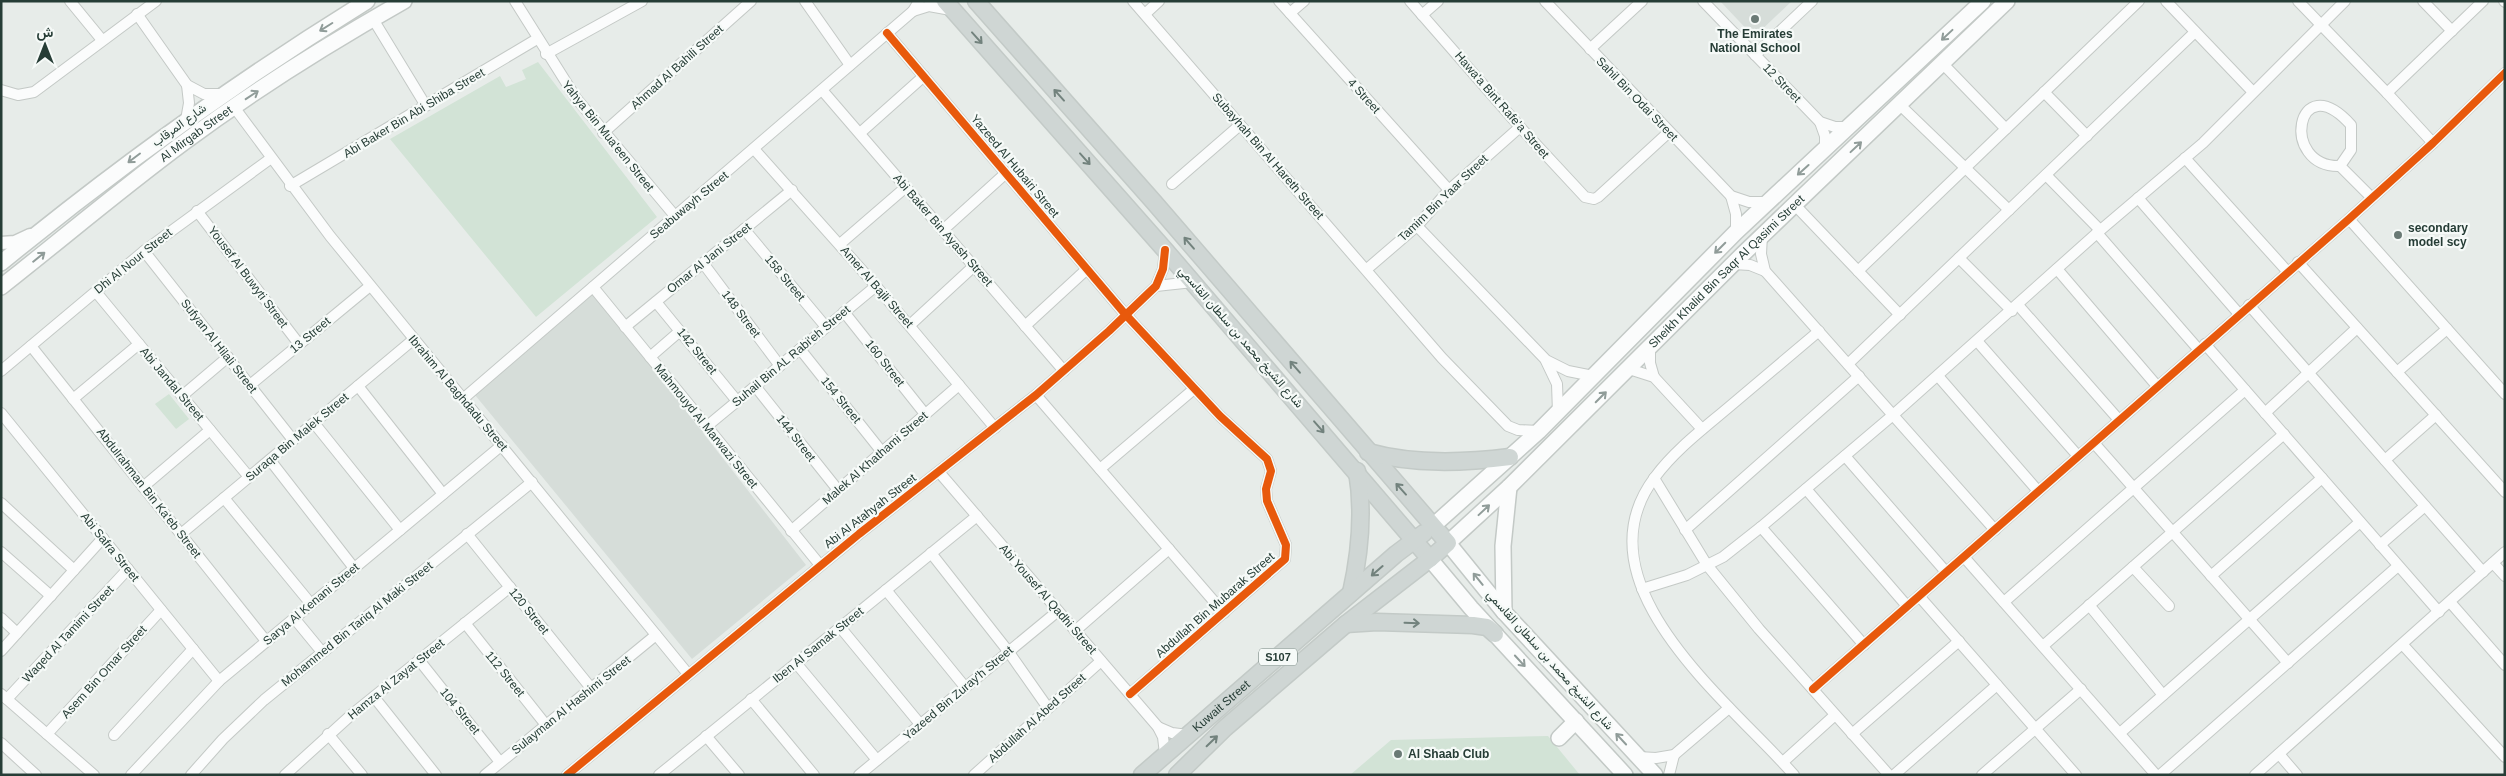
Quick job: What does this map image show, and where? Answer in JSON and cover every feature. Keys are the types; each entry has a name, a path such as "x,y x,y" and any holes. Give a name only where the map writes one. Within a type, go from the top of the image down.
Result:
{"main road":[{"name":"شارع المرقاب","path":"1,263 104,180 222,94 367,1"},
{"name":"Al Mirgab Street","path":"1,287 136,178 234,107 404,1"},
{"name":"شارع الشيخ محمد بن سلطان القاسمي","path":"976,1 1153,201 1448,543 1504,612 1655,775"},
{"name":"Sheikh Khalid Bin Saqr Al Qasimi Street","path":"1433,526 1539,431 1736,232 1825,151 1983,1"},
{"name":"Sheikh Khalid Bin Saqr Al Qasimi Street","path":"1448,543 1509,487 1762,235 1900,105 2006,1"},
{"name":"شارع الشيخ محمد بن سلطان القاسمي","path":"949,6 1166,250 1495,634 1625,775"},
{"path":"1882,122 1874,122 1872,115 1890,89"},
{"path":"91,215 108,191 108,185 104,180"},
{"path":"1368,452 1392,459 1419,461 1470,461 1510,457"},
{"path":"1351,593 1357,561 1361,513 1357,471"},
{"path":"1504,612 1504,546 1509,487"},
{"name":"Kuwait Street","path":"1142,775 1351,593 1433,526"},
{"name":"Kuwait Street","path":"1178,775 1225,728 1346,624 1448,543"},
{"path":"1346,624 1382,622 1466,625 1487,627 1495,634"},
{"path":"1559,738 1576,721"}],"street":[{"path":"70,1 102,40"},
{"path":"1,90 9,93 26,94 34,92 156,1"},
{"name":"Yahya Bin Mua'een Street","path":"515,1 546,54 576,98 675,216"},
{"path":"546,54 642,1"},
{"name":"Ahmad Al Bahili Street","path":"604,133 752,1"},
{"path":"805,1 850,65"},
{"name":"Seabuwayh Street","path":"464,398 913,11 919,1"},
{"name":"Subayhah Bin Al Hareth Street","path":"1133,1 1367,269 1442,358 1503,422 1518,430 1539,431"},
{"path":"1145,14 1159,1"},
{"name":"4 Street","path":"1280,1 1448,190"},
{"path":"1290,13 1304,1"},
{"name":"Hawa'a Bint Rafe'a Street","path":"1410,1 1520,127 1542,149 1578,193 1590,199 1598,197 1669,132"},
{"path":"1422,15 1438,1"},
{"name":"Sahil Bin Odai Street","path":"1545,1 1731,196"},
{"path":"1590,50 1642,1"},
{"name":"12 Street","path":"1703,1 1820,122"},
{"path":"1755,55 1812,1"},
{"path":"1858,271 2139,1"},
{"path":"2166,1 2253,92"},
{"path":"2298,1 2433,143"},
{"path":"1642,589 1686,575 1707,565 1722,557 1762,527 1938,376 2098,232 2221,126 2345,1"},
{"path":"2424,1 2452,31"},
{"path":"2387,93 2483,1"},
{"path":"913,11 929,6 949,6"},
{"path":"137,14 187,85 204,94 222,94"},
{"path":"374,19 426,106"},
{"path":"1848,364 2195,32"},
{"name":"Yazeed Al Hubairi Street","path":"887,33 1125,314"},
{"name":"Abi Baker Bin Abi Shiba Street","path":"290,186 537,39"},
{"path":"1942,64 2006,129"},
{"path":"1814,689 2287,271 2349,219 2433,143 2505,73"},
{"path":"860,133 924,76"},
{"path":"1,85 14,89 28,89 49,80"},
{"path":"186,120 189,102 187,85"},
{"name":"Abi Baker Bin Ayash Street","path":"822,90 1064,371"},
{"path":"2044,92 2087,136"},
{"path":"1900,105 2009,210"},
{"path":"2340,166 2351,150 2351,125 2340,112 2332,108 2325,105 2312,106 2303,114 2300,125 2304,146 2311,154 2328,166 2340,166 2372,198"},
{"name":"Ibrahim Al Baghdadu Street","path":"234,107 290,186 370,286 464,398 688,674"},
{"path":"1820,122 1835,127 1851,126"},
{"path":"1820,122 1825,136 1825,151"},
{"path":"1172,184 1240,124"},
{"name":"Tamim Bin Yaar Street","path":"1367,269 1416,226 1448,190 1520,127"},
{"name":"Amer Al Bajli Street","path":"754,149 910,325 995,428"},
{"path":"2185,158 2287,271"},
{"name":"Dhi Al Nour Street","path":"1,371 144,251 197,210 270,159"},
{"path":"943,230 1006,173"},
{"path":"2046,175 2202,347 2245,390 2439,612"},
{"path":"840,244 906,187"},
{"name":"Omar Al Jani Street","path":"625,327 792,190"},
{"path":"1731,196 1749,202 1768,202"},
{"path":"1731,196 1736,214 1736,232"},
{"path":"2138,198 2239,314"},
{"path":"1794,204 1900,316"},
{"name":"Yousef Al Buwyti Street","path":"197,210 299,344"},
{"path":"2349,219 2505,394"},
{"path":"1,242 15,242 49,224"},
{"path":"1416,226 1546,360 1568,371 1593,376"},
{"name":"158 Street","path":"744,229 826,328"},
{"path":"1762,235 1760,254 1765,271 1996,530"},
{"name":"Abi Al Atahyah Street","path":"574,772 688,674 1064,371 1156,286 1163,269 1166,250"},
{"name":"Sufyan Al Hilali Street","path":"144,251 293,440"},
{"path":"1959,258 2015,308 2119,420"},
{"path":"2298,262 2505,492"},
{"name":"148 Street","path":"703,263 780,366"},
{"path":"1733,264 1750,265 1765,271"},
{"path":"910,325 974,266"},
{"path":"1025,326 1087,269"},
{"path":"2057,269 2158,386"},
{"path":"1156,286 1193,282"},
{"name":"13 Street","path":"250,385 370,286"},
{"name":"Suhail Bin AL Rabi'eh Street","path":"706,426 876,286"},
{"name":"Mahmouyd Al Marwazi Street","path":"593,287 820,566"},
{"name":"Abi Jandal Street","path":"96,292 249,477"},
{"name":"142 Street","path":"656,302 737,401"},
{"path":"2249,305 2483,572"},
{"name":"160 Street","path":"844,312 925,414"},
{"name":"Abdullah Bin Mubarak Street","path":"1125,314 1226,423 1266,459 1270,471 1266,489 1267,501 1287,550 1282,563 1130,694"},
{"path":"2265,413 2357,328"},
{"path":"2397,372 2447,329"},
{"path":"650,357 680,331"},
{"path":"1794,775 1729,708 1673,642 1651,608 1642,589 1633,557 1632,540 1638,508 1654,478 1676,452 1819,331"},
{"name":"Suraqa Bin Malek Street","path":"181,534 414,339"},
{"path":"1977,341 2078,456"},
{"path":"73,399 139,344"},
{"name":"Abdulrahman Bin Ka'eb Street","path":"31,346 266,641"},
{"path":"1650,348 1650,363 1654,377 1702,429"},
{"name":"154 Street","path":"800,349 882,452"},
{"path":"182,396 228,357"},
{"path":"1546,360 1557,384 1558,412"},
{"path":"1629,369 1654,377"},
{"path":"1685,530 1859,376"},
{"path":"1938,376 2038,491"},
{"name":"Malek Al Khathami Street","path":"791,530 959,384"},
{"path":"358,386 443,494"},
{"name":"144 Street","path":"755,386 838,490"},
{"path":"1100,469 1194,389"},
{"path":"2004,602 2245,390"},
{"path":"1036,395 1224,613"},
{"name":"Abi Safra Street","path":"1,413 219,681"},
{"path":"2385,460 2436,415"},
{"path":"314,423 400,530"},
{"path":"143,486 210,430"},
{"path":"2043,646 2284,434"},
{"path":"2094,443 2288,663"},
{"name":"Sarya Al Kenani Street","path":"131,775 219,681 502,445"},
{"path":"1845,456 1946,572"},
{"path":"270,460 354,568"},
{"name":"Abi Yousef Al Qadhi Street","path":"939,472 1158,727 1163,737 1165,754"},
{"path":"1654,478 1707,565 1759,628 1889,775"},
{"path":"2211,576 2322,478"},
{"name":"Mohammed Bin Tariq Al Maki Street","path":"191,775 243,719 322,652 532,482"},
{"path":"1806,489 1907,606"},
{"path":"224,498 311,604"},
{"path":"1,503 74,570"},
{"path":"2380,545 2425,506"},
{"name":"Iben Al Samak Street","path":"662,774 706,736 977,516"},
{"path":"2120,733 2360,522"},
{"path":"1762,527 1864,645"},
{"name":"120 Street","path":"467,534 591,688"},
{"path":"1,651 103,538"},
{"path":"1076,631 1170,550"},
{"path":"1,552 51,596"},
{"path":"2255,775 2505,552"},
{"path":"931,554 1008,652 1048,708"},
{"path":"1964,557 2158,775 2398,566"},
{"path":"2493,563 2505,576"},
{"path":"2133,567 2169,606"},
{"name":"Waqed Al Tamimi Street","path":"4,696 128,570"},
{"name":"Hamza Al Zayat Street","path":"285,775 328,734 510,587"},
{"path":"886,590 965,687"},
{"path":"1919,596 2074,774"},
{"path":"2450,602 2505,665"},
{"path":"2090,605 2163,695"},
{"name":"Asem Bin Omar Street","path":"48,734 161,610"},
{"name":"Yazeed Bin Zuray'h Street","path":"859,775 1058,611"},
{"path":"1,618 17,633"},
{"path":"294,618 322,652"},
{"name":"112 Street","path":"464,624 546,725"},
{"path":"840,627 920,724"},
{"name":"Sulayman Al Hashimi Street","path":"485,775 656,635"},
{"path":"1852,734 1959,642"},
{"path":"2403,644 2505,757"},
{"path":"114,735 193,649"},
{"name":"104 Street","path":"419,660 500,762"},
{"name":"Abdullah Al Abed Street","path":"974,775 1101,660"},
{"path":"796,663 877,760"},
{"path":"1894,775 1997,685"},
{"path":"1982,775 2081,689"},
{"path":"4,696 94,775"},
{"path":"374,697 436,775"},
{"path":"751,700 814,775"},
{"path":"1637,757 1656,758 1674,755 1729,708"},
{"path":"1783,762 1836,714"},
{"path":"1158,727 1172,733 1188,735"},
{"path":"328,734 362,775"},
{"path":"706,736 738,775"},
{"path":"1,743 36,775"},
{"path":"2278,754 2297,775"},
{"path":"1669,775 1674,755"}],"shaded area":[{"name":"The Emirates National School","path":"1720,1 1792,1 1754,37"},
{"path":"594,293 806,565 692,659 475,395"}],"green space":[{"path":"538,62 657,217 536,317 390,139 500,76 506,87 526,79 522,70"},
{"path":"169,394 189,419 176,429 155,404"},
{"path":"1548,736 1580,775 1350,775 1391,740"}],"cycle path":[{"path":"887,33 1125,314 1220,416 1267,459 1271,471 1266,489 1267,501 1286,545 1285,559 1130,694"},
{"path":"1813,689 2349,219 2433,143 2505,73"},
{"path":"567,775 859,534 1036,395 1109,331 1156,286 1163,269 1165,250"}],"place":[{"name":"The Emirates National School","path":"1755,19"},
{"name":"secondary model scy","path":"2398,235"},
{"name":"Al Shaab Club","path":"1398,754"}]}
